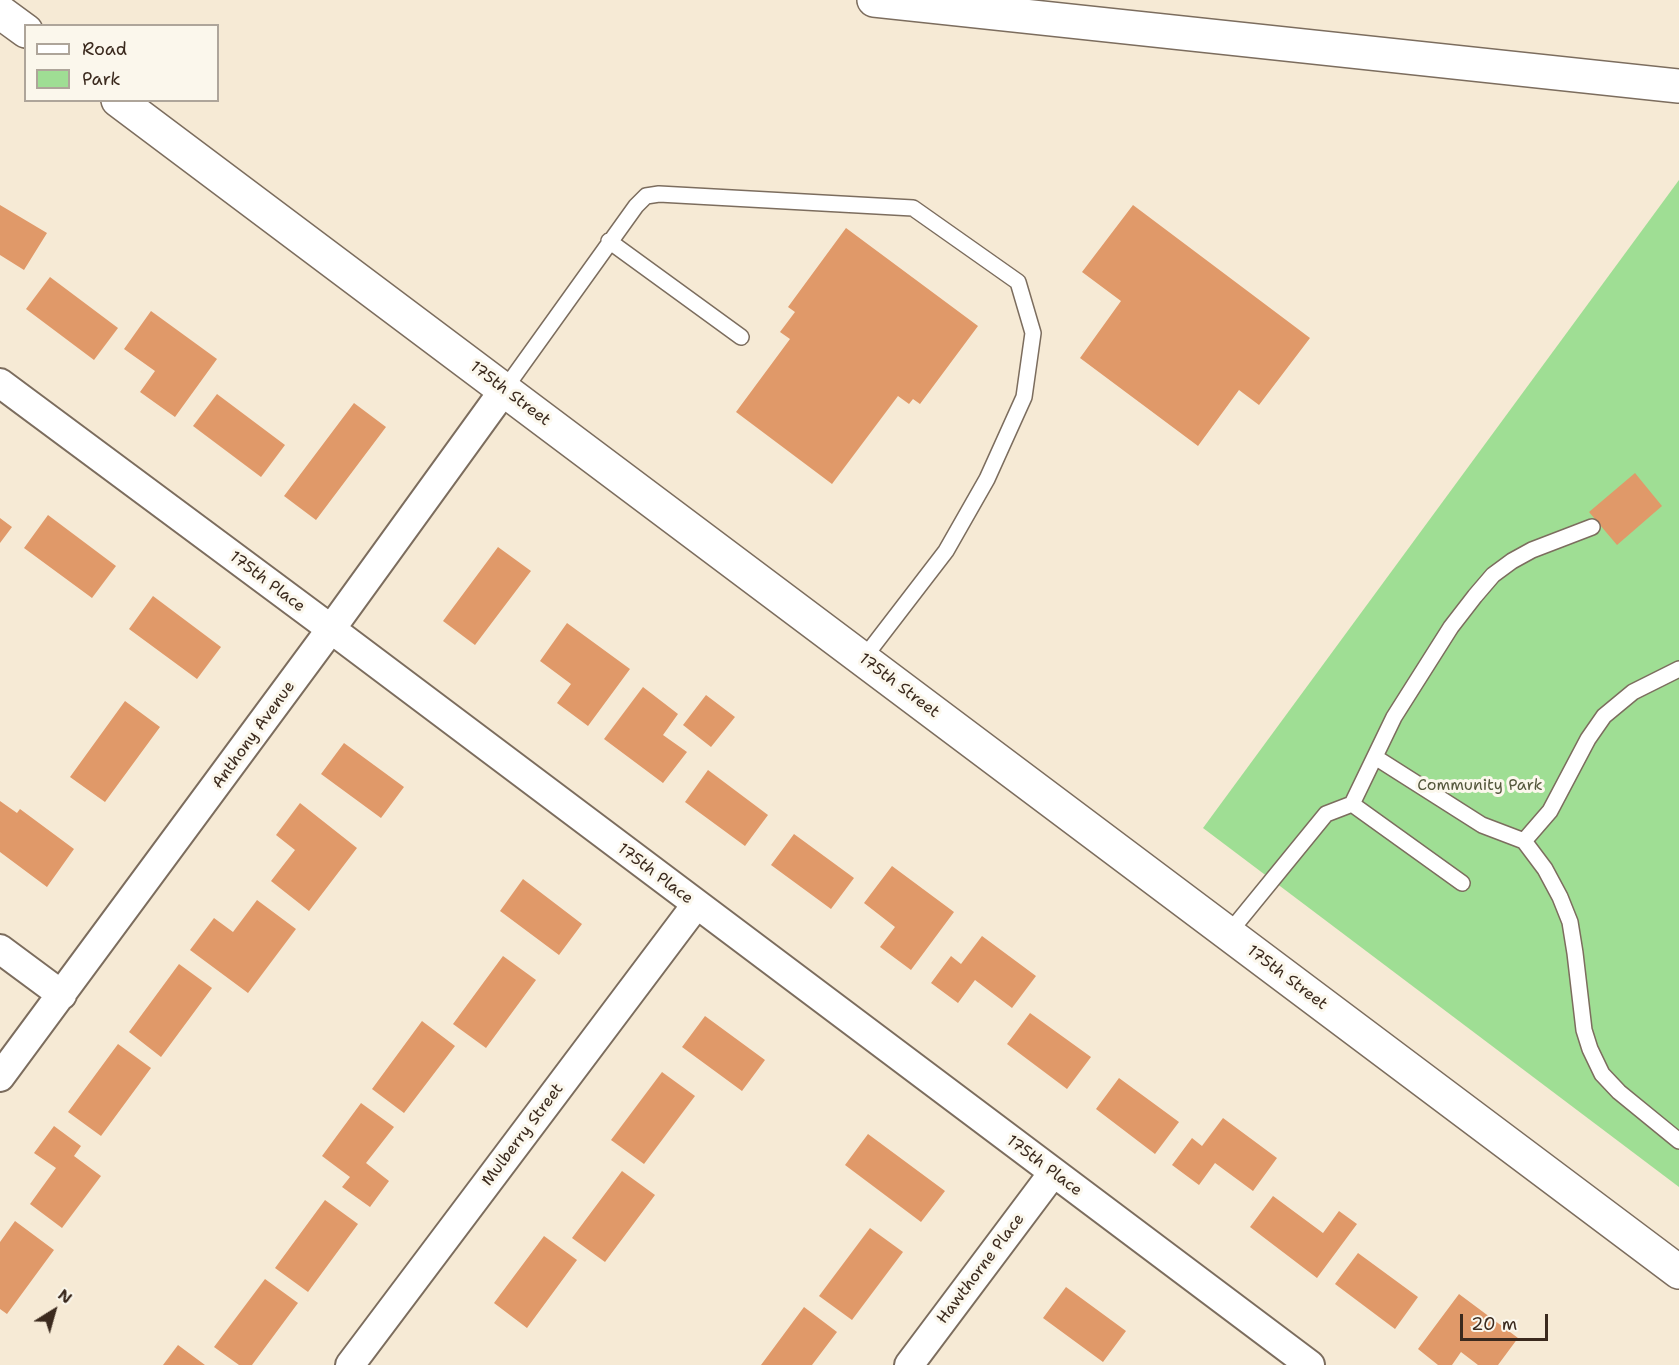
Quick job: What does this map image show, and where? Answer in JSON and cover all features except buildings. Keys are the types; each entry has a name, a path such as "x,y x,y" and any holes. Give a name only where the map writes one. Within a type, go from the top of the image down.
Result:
{"main road":[{"path":"874,0 1679,86"},
{"path":"0,12 24,30"},
{"name":"175th Street","path":"121,102 1679,1272"}],"street":[{"name":"175th Place","path":"0,383 1310,1365"},
{"name":"Anthony Avenue","path":"0,1077 331,629 504,390"},
{"name":"Mulberry Street","path":"350,1365 696,905"},
{"path":"0,949 62,995"},
{"name":"Hawthorne Place","path":"909,1365 1053,1173"}],"lane":[{"path":"504,390 609,241 646,196 659,194 914,208 1018,282 1033,333 1024,397 987,479 946,551 863,659"},
{"path":"609,241 741,337"},
{"path":"1228,934 1326,814 1352,804 1394,717 1451,627 1493,575 1532,550 1592,527"},
{"path":"1524,841 1550,811 1588,739 1604,716 1633,692 1679,669"},
{"path":"1375,757 1482,825 1524,841 1545,869 1570,922 1584,1030 1602,1074 1619,1092 1679,1141"},
{"path":"1352,804 1462,883"}],"green space":[{"name":"Community Park","path":"1679,180 1679,1187 1203,828"}]}
